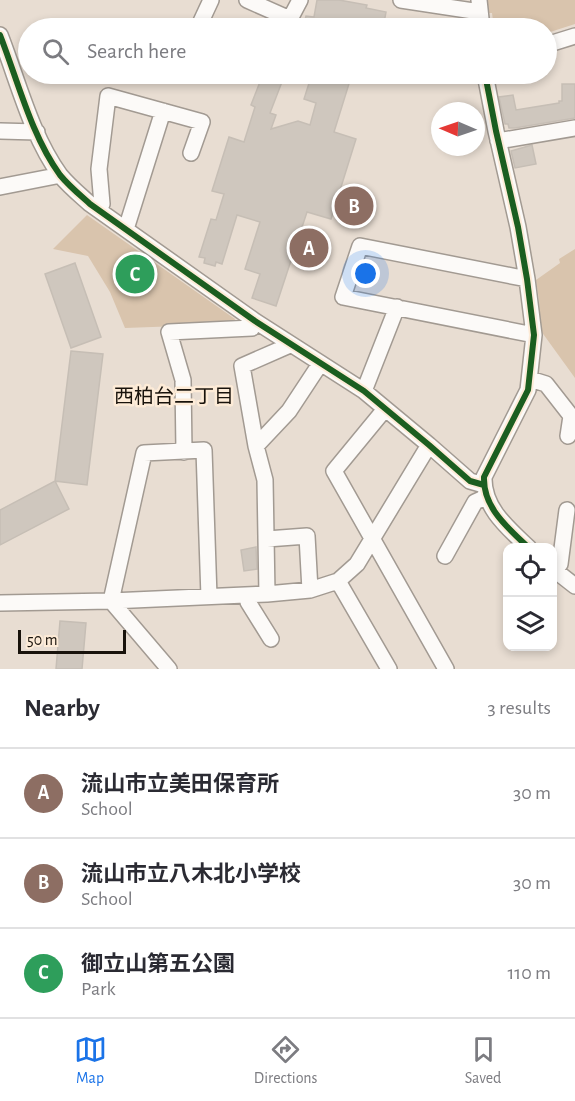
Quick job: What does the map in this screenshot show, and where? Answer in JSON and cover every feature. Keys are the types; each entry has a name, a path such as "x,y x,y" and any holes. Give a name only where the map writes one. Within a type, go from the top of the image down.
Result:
{"street":[{"path":"203,18 211,0"},
{"path":"247,0 288,18"},
{"path":"291,18 300,0"},
{"path":"401,0 480,6"},
{"path":"0,36 18,83"},
{"path":"557,42 575,36"},
{"path":"18,84 37,132 59,174 68,184 99,210 255,321 364,391 470,481 485,491"},
{"path":"487,84 510,187 527,279 534,335 530,379 523,404 484,477 485,491 498,518 524,543"},
{"path":"99,210 102,204 99,169 108,96 202,122 191,153"},
{"path":"126,229 164,111"},
{"path":"498,141 575,128"},
{"path":"0,131 37,132"},
{"path":"0,187 56,177 59,174"},
{"path":"527,279 360,246 343,297 534,335"},
{"path":"364,391 397,307"},
{"path":"184,452 183,380 169,332 252,328 255,321"},
{"path":"267,594 265,480 256,446 242,366 290,345"},
{"path":"256,446 289,411 320,364"},
{"path":"530,379 546,384 572,416 568,436"},
{"path":"385,409 334,471 446,669"},
{"path":"0,603 267,594 310,590 338,581 357,564 429,445"},
{"path":"111,601 144,453 204,450 209,597"},
{"path":"447,552 475,502 485,491"},
{"path":"557,566 560,564 567,510"},
{"path":"267,539 307,536 310,590"},
{"path":"557,571 575,586"},
{"path":"338,581 390,669"},
{"path":"247,595 248,602 271,639"},
{"path":"111,601 169,669"}],"shaded area":[{"path":"485,0 575,0 575,24 557,30 557,18 493,18 492,13 486,13"},
{"path":"87,215 235,319 234,324 125,328 110,292 88,256 53,249"},
{"path":"575,249 575,378 541,331 536,280 560,263 559,259"}],"building":[{"path":"317,0 339,0 367,5 366,8 386,12 385,18 306,18 306,16 314,17"},
{"path":"259,84 281,84 270,113 276,115 271,129 298,121 310,125 316,103 304,99 309,84 349,84 334,132 356,139 331,219 307,212 276,306 252,298 260,274 245,269 260,222 237,215 222,264 216,262 215,266 204,263 205,258 199,257 211,219 216,220 224,194 212,191 229,137 244,142 255,107 251,105"},
{"path":"562,84 575,84 575,118 515,128 509,128 508,124 505,124 499,97 513,95 516,110 559,103 562,101"},
{"path":"532,145 536,164 515,168 511,151"},
{"path":"75,263 101,337 71,348 45,274"},
{"path":"71,351 103,354 87,485 55,481"},
{"path":"55,481 69,509 0,545 0,510"},
{"path":"256,547 257,569 244,571 241,550"},
{"path":"60,621 86,623 82,669 56,669"}],"cycle path":[{"path":"0,35 41,143 60,175 90,204 255,321 364,391 470,481 484,485"},
{"path":"487,84 518,227 534,335 528,390 484,477 492,508 524,543"}],"place":[{"name":"流山市立八木北小学校","path":"354,206"},
{"name":"流山市立美田保育所","path":"309,248"},
{"name":"御立山第五公園","path":"135,274"}],"district":[{"name":"西柏台二丁目","path":"174,396"}]}
